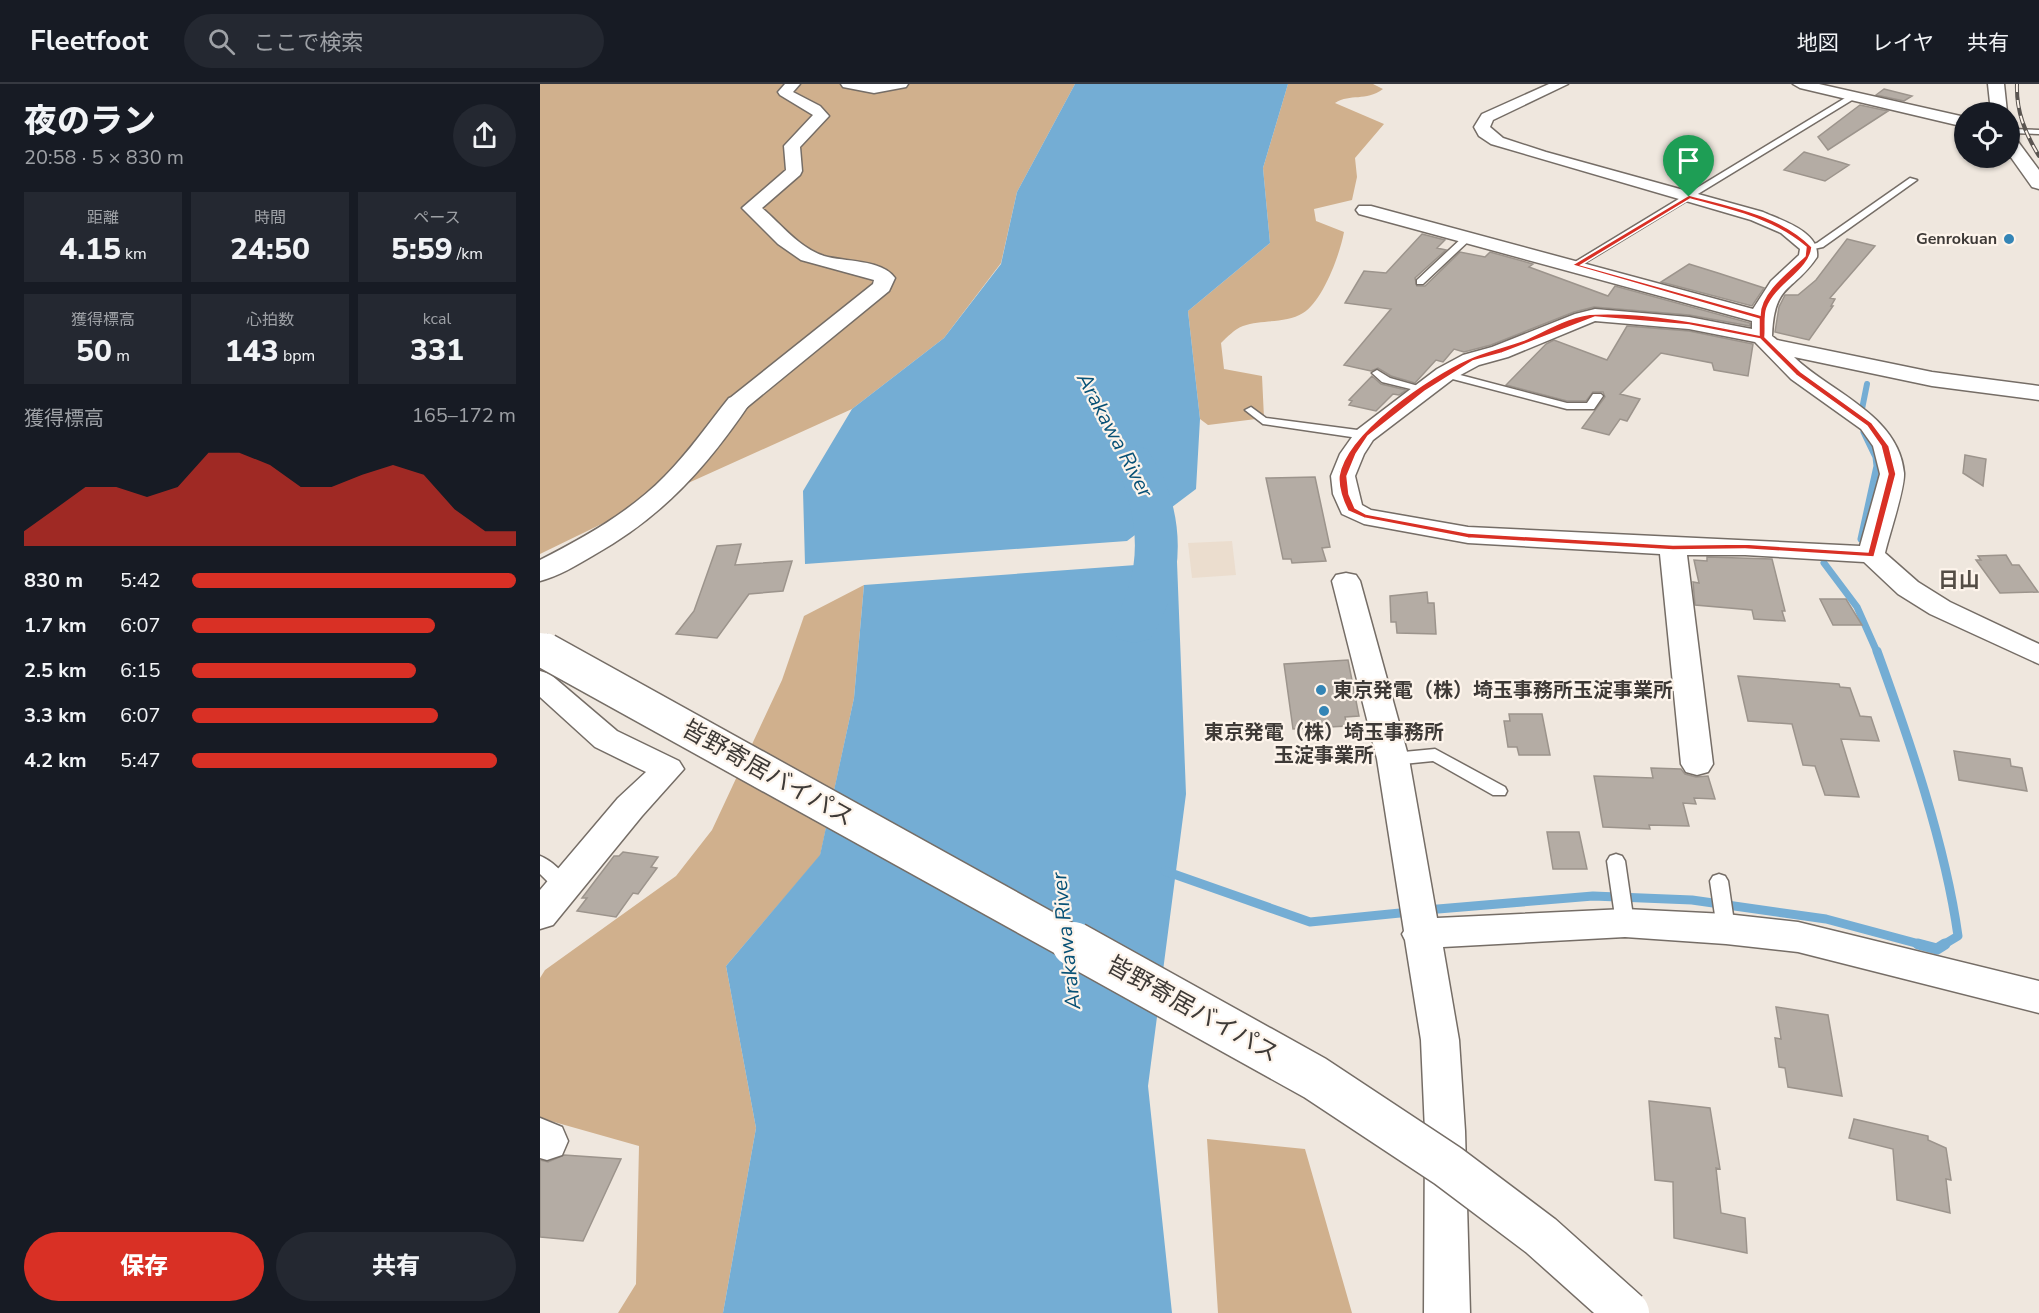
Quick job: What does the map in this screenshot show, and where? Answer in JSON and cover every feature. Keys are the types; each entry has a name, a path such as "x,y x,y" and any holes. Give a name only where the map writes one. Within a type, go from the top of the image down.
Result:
{"main road":[{"path":"1996,84 1998,102"},
{"path":"2020,157 2039,183"},
{"path":"540,572 610,534 645,509 675,482 738,403"},
{"name":"皆野寄居バイパス","path":"542,676 1315,1078 1448,1166 1541,1236 1627,1313"}],"street":[{"path":"738,403 882,287 885,278 873,271 807,256 783,239 751,207 794,171 792,146 821,116 817,110 789,97 785,92 793,84"},
{"path":"848,84 874,89 901,84"},
{"path":"1561,84 1487,117 1482,127 1485,133 1497,141 1540,155 1757,216 1787,229 1809,247 1808,257 1773,293 1763,309 1765,333 1799,374 1869,424 1885,446 1892,474 1871,555"},
{"path":"1800,84 1954,120"},
{"path":"1365,210 1575,265 1765,333 1932,379 2039,393"},
{"path":"1765,333 1689,323 1595,315 1582,318 1500,352 1471,360 1423,389 1365,435 1352,454 1343,476 1345,494 1351,509 1364,516 1468,535 1673,548 1745,547 1871,555 1908,588 1940,608 2039,655"},
{"path":"1673,548 1697,764"},
{"path":"1346,581 1393,759 1420,934 1440,1040 1445,1131 1447,1313"},
{"path":"540,915 630,807 668,769 606,739 542,676"},
{"path":"1420,934 1625,923 1726,929 1798,937 2039,997"}],"lane":[{"path":"1575,265 1853,97"},
{"path":"2020,132 2039,132"},
{"path":"1809,247 1820,245 1913,180"},
{"path":"1420,282 1467,238"},
{"path":"1377,373 1386,380 1423,389"},
{"path":"1445,374 1566,406 1590,407 1597,396"},
{"path":"1251,410 1263,421 1365,435"},
{"path":"1393,759 1435,755 1499,791"},
{"path":"1616,861 1625,923"},
{"path":"540,863 563,885"},
{"path":"1719,881 1726,929"}],"shaded area":[{"path":"540,84 1075,84 1017,192 1001,263 944,338 852,409 655,498 540,554"},
{"path":"1288,84 1373,84 1383,89 1370,95 1347,98 1335,103 1384,124 1355,158 1357,177 1352,200 1314,209 1316,221 1344,232 1335,264 1317,298 1303,313 1289,319 1243,326 1221,343 1224,369 1262,376 1264,418 1208,425 1200,419 1188,311 1270,243 1263,168"},
{"path":"1232,541 1236,575 1192,578 1188,543"},
{"path":"864,585 854,698 820,856 726,966 756,1128 723,1313 618,1313 636,1284 639,1146 540,1118 540,978 545,970 676,876 712,830 782,680 804,616"},
{"path":"1207,1139 1305,1149 1352,1313 1218,1313"}],"water":[{"path":"1075,84 1288,84 1263,168 1270,243 1188,311 1200,419 1196,489 1127,541 805,564 803,491 852,409 944,338 1001,264 1017,192"},
{"path":"1177,562 1186,794 1148,1086 1172,1313 723,1313 756,1128 726,966 820,855 854,698 864,585"}],"building":[{"path":"1884,89 1912,96 1904,101 1876,95"},
{"path":"1860,105 1888,111 1828,150 1818,137"},
{"path":"1804,152 1849,165 1825,181 1784,170"},
{"path":"1422,234 1445,240 1437,248 1446,250 1415,278 1417,286 1425,286 1460,252 1485,257 1490,252 1533,264 1529,267 1608,296 1615,286 1750,323 1750,326 1689,315 1594,307 1574,312 1491,345 1464,352 1454,349 1443,362 1436,360 1415,383 1391,376 1378,368 1371,371 1344,365 1391,309 1345,303 1364,271 1386,273"},
{"path":"1847,239 1875,246 1830,298 1835,299 1831,306 1833,306 1809,340 1775,332 1779,307 1785,295 1798,295 1816,280"},
{"path":"1689,264 1764,288 1752,306 1661,282"},
{"path":"1627,326 1689,331 1753,344 1748,376 1714,370 1712,363 1661,353 1620,394 1640,399 1627,421 1620,419 1609,435 1582,428 1605,397 1603,392 1593,392 1586,401 1567,401 1506,385 1546,344 1554,340 1607,360"},
{"path":"1372,376 1381,384 1406,390 1399,395 1393,394 1376,411 1349,405 1352,401 1349,400"},
{"path":"1965,455 1986,459 1983,486 1963,473"},
{"path":"1315,477 1330,547 1322,548 1326,561 1292,563 1291,559 1283,559 1266,478"},
{"path":"741,544 735,565 792,561 783,591 749,594 717,638 676,634 694,611 717,546"},
{"path":"2006,555 2012,565 2019,565 2038,592 2000,593 1976,560 1981,560 1978,556"},
{"path":"1707,557 1772,559 1785,611 1782,611 1785,621 1754,619 1752,610 1695,605 1693,582 1699,583 1694,560 1707,561"},
{"path":"1427,592 1428,603 1434,603 1436,634 1397,633 1396,622 1391,622 1390,596"},
{"path":"1820,599 1846,599 1862,625 1833,625"},
{"name":"東京発電（株）埼玉事務所玉淀事業所","path":"1348,660 1359,716 1345,717 1347,726 1293,729 1284,664"},
{"path":"1738,676 1839,684 1840,687 1850,688 1860,716 1871,717 1879,741 1841,739 1859,797 1825,795 1815,766 1803,765 1792,724 1748,721"},
{"path":"1509,714 1542,714 1550,755 1519,755 1517,747 1508,747 1504,721 1510,721"},
{"path":"1954,751 2010,759 2011,766 2022,768 2027,791 1959,780"},
{"path":"1651,768 1681,769 1685,774 1696,777 1708,776 1715,799 1694,798 1696,804 1683,803 1689,826 1649,825 1650,829 1603,827 1594,776 1653,778"},
{"path":"1547,832 1579,832 1587,869 1553,869"},
{"path":"623,852 658,857 651,867 657,868 638,894 633,893 616,917 577,911 587,898 582,898 614,856 619,856"},
{"path":"1776,1007 1828,1015 1842,1096 1788,1087 1785,1068 1779,1067 1775,1038 1781,1039"},
{"path":"1649,1101 1710,1108 1720,1169 1716,1168 1721,1213 1745,1218 1747,1253 1674,1238 1673,1182 1655,1180"},
{"path":"1854,1119 1928,1136 1928,1140 1946,1148 1951,1180 1946,1179 1950,1213 1897,1200 1893,1149 1849,1138"},
{"path":"564,1155 621,1159 583,1241 540,1237 540,1160 548,1162"}],"waterway":[{"path":"1860,419 1867,384"},
{"path":"1861,539 1877,466 1876,457 1864,432"},
{"name":"Arakawa River","path":"1133,457 1150,500 1158,542 1153,585 1134,628"},
{"path":"1824,563 1857,607 1877,652"},
{"path":"1877,651 1925,792 1944,865 1958,936 1943,945"},
{"path":"1165,871 1310,922 1410,912"},
{"path":"1426,910 1593,896 1692,900 1826,919 1923,945"},
{"path":"1918,944 1937,949 1945,944"}],"railway":[{"path":"2017,84 2022,122 2039,156"}],"place":[{"name":"Genrokuan","path":"2009,239"},
{"name":"東京発電（株）埼玉事務所玉淀事業所","path":"1321,690"},
{"name":"東京発電（株）埼玉事務所 玉淀事業所","path":"1324,711"}],"district":[{"name":"日山","path":"1959,580"}],"route":[{"path":"1689,197 1575,265 1645,284 1694,301 1763,318 1762,337 1769,345 1799,374 1854,411 1869,424 1885,446 1892,474 1871,555 1745,547 1673,548 1468,535 1364,516 1351,509 1345,494 1343,476 1352,454 1365,435 1423,389 1471,360 1500,352 1582,318 1595,315 1689,323 1762,337 1763,318 1763,309 1778,285 1808,257 1809,247 1800,237 1787,229 1757,216 1689,197"}]}
